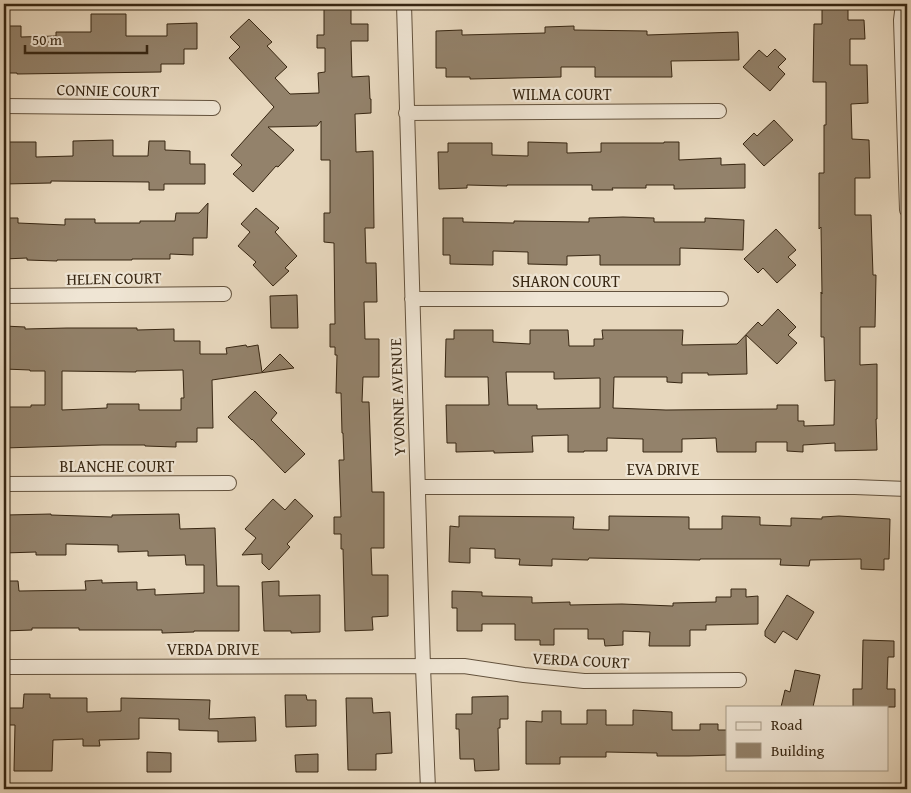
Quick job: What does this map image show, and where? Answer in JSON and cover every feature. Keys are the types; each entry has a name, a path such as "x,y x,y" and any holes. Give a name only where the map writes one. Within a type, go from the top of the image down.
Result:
{"street":[{"name":"YVONNE AVENUE","path":"404,4 428,789"},
{"path":"903,4 901,20 907,210"},
{"name":"CONNIE COURT","path":"4,106 213,108"},
{"name":"WILMA COURT","path":"406,113 719,111"},
{"name":"HELEN COURT","path":"4,296 224,294"},
{"name":"SHARON COURT","path":"412,299 721,299"},
{"name":"BLANCHE COURT","path":"4,484 229,483"},
{"name":"EVA DRIVE","path":"418,487 855,487 907,489"},
{"name":"VERDA COURT","path":"423,667 464,666 524,676 584,681 739,680"},
{"name":"VERDA DRIVE","path":"4,667 423,667"}],"building":[{"path":"324,4 351,4 351,24 368,24 368,41 351,41 352,77 369,76 371,99 371,113 355,114 356,152 373,151 374,228 365,228 366,263 376,263 377,302 364,302 365,339 379,339 379,377 363,377 362,402 369,402 372,492 384,492 384,548 371,548 372,575 388,575 388,616 372,617 373,630 345,631 343,549 341,549 341,534 334,534 334,517 341,517 339,460 344,460 341,393 336,393 337,355 335,355 335,347 330,347 330,324 335,324 334,243 324,242 324,213 330,213 330,160 321,160 321,121 317,126 268,127 294,150 278,167 276,166 253,192 233,174 242,165 231,155 274,107 229,58 240,47 230,37 249,19 272,42 267,46 287,67 275,78 290,94 319,93 318,73 325,72 325,48 317,48 317,35 324,35"},
{"path":"822,5 848,5 848,20 864,20 865,39 850,39 850,65 867,65 868,103 851,104 852,139 869,140 870,178 855,178 855,215 871,215 873,275 876,275 875,327 860,327 860,365 877,364 877,450 835,451 835,443 803,445 803,452 787,451 787,442 756,442 756,452 717,452 716,438 682,439 682,452 643,452 643,439 607,438 607,451 568,452 568,435 532,436 533,452 456,452 456,443 447,443 446,405 489,405 488,377 445,377 446,339 454,339 454,330 493,330 493,342 530,344 530,330 568,330 569,346 594,346 594,339 603,339 602,330 683,330 682,345 737,344 758,322 762,326 778,309 796,327 788,335 797,343 777,364 746,335 747,374 708,375 708,373 682,373 682,383 667,382 667,377 614,377 613,408 666,410 777,409 777,405 798,405 798,421 804,421 804,426 834,425 835,380 825,381 824,337 821,337 821,292 822,294 819,173 824,173 826,82 813,82 814,24 822,24","holes":["506,372 554,372 554,379 600,378 600,408 537,409 537,405 508,405"]},
{"path":"91,14 126,14 126,36 167,36 167,24 197,23 197,49 184,49 184,64 161,64 161,72 4,73 4,26 21,26 21,37 56,36 56,32 91,32"},
{"path":"574,26 574,30 647,31 647,35 738,32 739,60 671,61 672,77 595,77 595,67 561,67 561,77 470,79 470,77 446,77 446,68 436,68 436,31 462,30 462,35 545,33 545,27"},
{"path":"775,49 786,59 778,67 785,74 770,91 743,67 759,50 767,57"},
{"path":"774,120 793,140 764,166 743,144 754,133 757,136"},
{"path":"113,140 113,156 148,156 149,141 165,141 165,150 190,151 190,164 205,164 205,184 164,184 164,190 149,190 149,182 51,181 51,183 4,184 4,142 36,142 36,157 73,156 73,141"},
{"path":"528,142 567,143 567,153 601,152 601,143 679,142 679,160 721,158 721,165 745,164 745,188 674,189 674,185 646,185 646,188 592,190 592,185 467,185 467,188 439,189 438,152 448,152 448,143 492,143 492,155 528,156"},
{"path":"208,203 207,238 193,238 193,255 170,254 170,259 132,260 57,261 27,260 27,258 4,259 4,218 18,218 18,223 65,225 65,219 95,219 95,223 175,221 176,213 199,213"},
{"path":"256,208 279,228 275,232 297,256 285,268 289,271 273,286 253,265 256,262 238,246 250,232 241,224"},
{"path":"443,218 463,218 463,222 514,223 514,221 589,222 589,218 654,218 654,222 705,222 705,218 744,220 743,250 680,248 680,265 600,265 600,255 567,256 567,265 528,264 528,252 493,251 493,265 450,264 450,255 443,255"},
{"path":"776,229 796,250 788,257 796,265 777,283 763,268 758,273 744,259"},
{"path":"297,295 298,328 271,328 270,296"},
{"path":"4,326 25,327 25,329 174,329 174,341 200,341 200,354 227,354 226,348 258,345 262,372 280,354 294,368 212,380 213,428 197,428 197,442 176,442 176,447 102,445 4,448 4,407 45,405 45,371 4,369","holes":["183,370 184,398 181,398 181,410 139,410 139,404 107,404 107,408 62,410 62,371 136,372"]},
{"path":"255,391 277,413 271,420 305,454 285,473 228,417"},
{"path":"273,499 285,510 295,499 313,516 287,544 290,547 269,570 262,563 262,554 242,555 256,538 245,529"},
{"path":"51,514 112,517 112,515 179,514 180,529 215,528 217,586 239,586 239,631 162,633 162,630 32,628 32,630 4,631 4,581 18,581 19,591 86,590 85,581 102,580 102,583 137,582 137,590 155,589 155,595 204,593 204,565 186,565 185,555 148,556 148,551 118,552 118,545 66,544 66,555 36,555 36,552 4,553 4,522 6,522 6,515"},
{"path":"459,516 574,517 573,529 609,530 609,516 689,517 689,529 722,529 722,516 760,517 760,525 791,526 791,518 822,519 822,517 839,516 890,519 889,559 884,559 884,570 861,569 861,559 810,560 809,566 780,565 781,559 589,558 588,560 552,559 552,566 519,565 520,559 495,558 495,549 470,548 470,563 449,562 450,526 459,527"},
{"path":"279,581 279,596 320,595 320,632 291,633 291,631 264,631 262,582"},
{"path":"731,589 746,589 746,597 758,596 758,624 706,625 706,630 690,630 690,646 649,646 650,632 623,631 623,645 605,646 604,639 588,639 588,629 554,629 554,645 540,645 540,640 515,640 515,624 482,624 482,631 457,631 457,608 452,608 452,591 482,592 482,596 532,597 532,603 570,602 570,605 622,604 673,606 673,603 716,602 716,597 731,597"},
{"path":"787,595 814,612 797,640 783,631 775,643 765,636 765,631"},
{"path":"863,640 894,641 894,657 888,657 887,689 895,689 895,707 853,706 853,689 862,689"},
{"path":"795,670 820,675 813,706 781,706 785,690 790,692"},
{"path":"24,694 50,694 50,698 87,698 87,712 121,711 121,698 210,700 209,719 255,717 256,741 218,742 218,731 179,730 179,719 139,718 139,739 99,740 100,746 83,746 83,739 53,740 52,771 14,771 15,725 9,725 9,708 23,708"},
{"path":"285,695 306,695 307,700 316,700 316,726 286,727"},
{"path":"508,696 508,719 500,719 500,728 498,728 499,770 475,771 474,759 460,759 459,729 456,729 456,714 472,714 472,697"},
{"path":"346,698 372,698 373,713 390,712 392,753 376,754 376,770 348,770"},
{"path":"587,710 606,710 606,725 633,725 633,710 672,712 672,730 700,730 700,724 718,724 718,730 726,730 726,755 657,756 657,753 606,752 606,757 560,757 560,764 526,764 526,721 542,722 542,711 561,711 561,724 587,724"},
{"path":"147,752 171,753 171,772 147,772"},
{"path":"318,754 318,772 296,772 295,755"}]}
